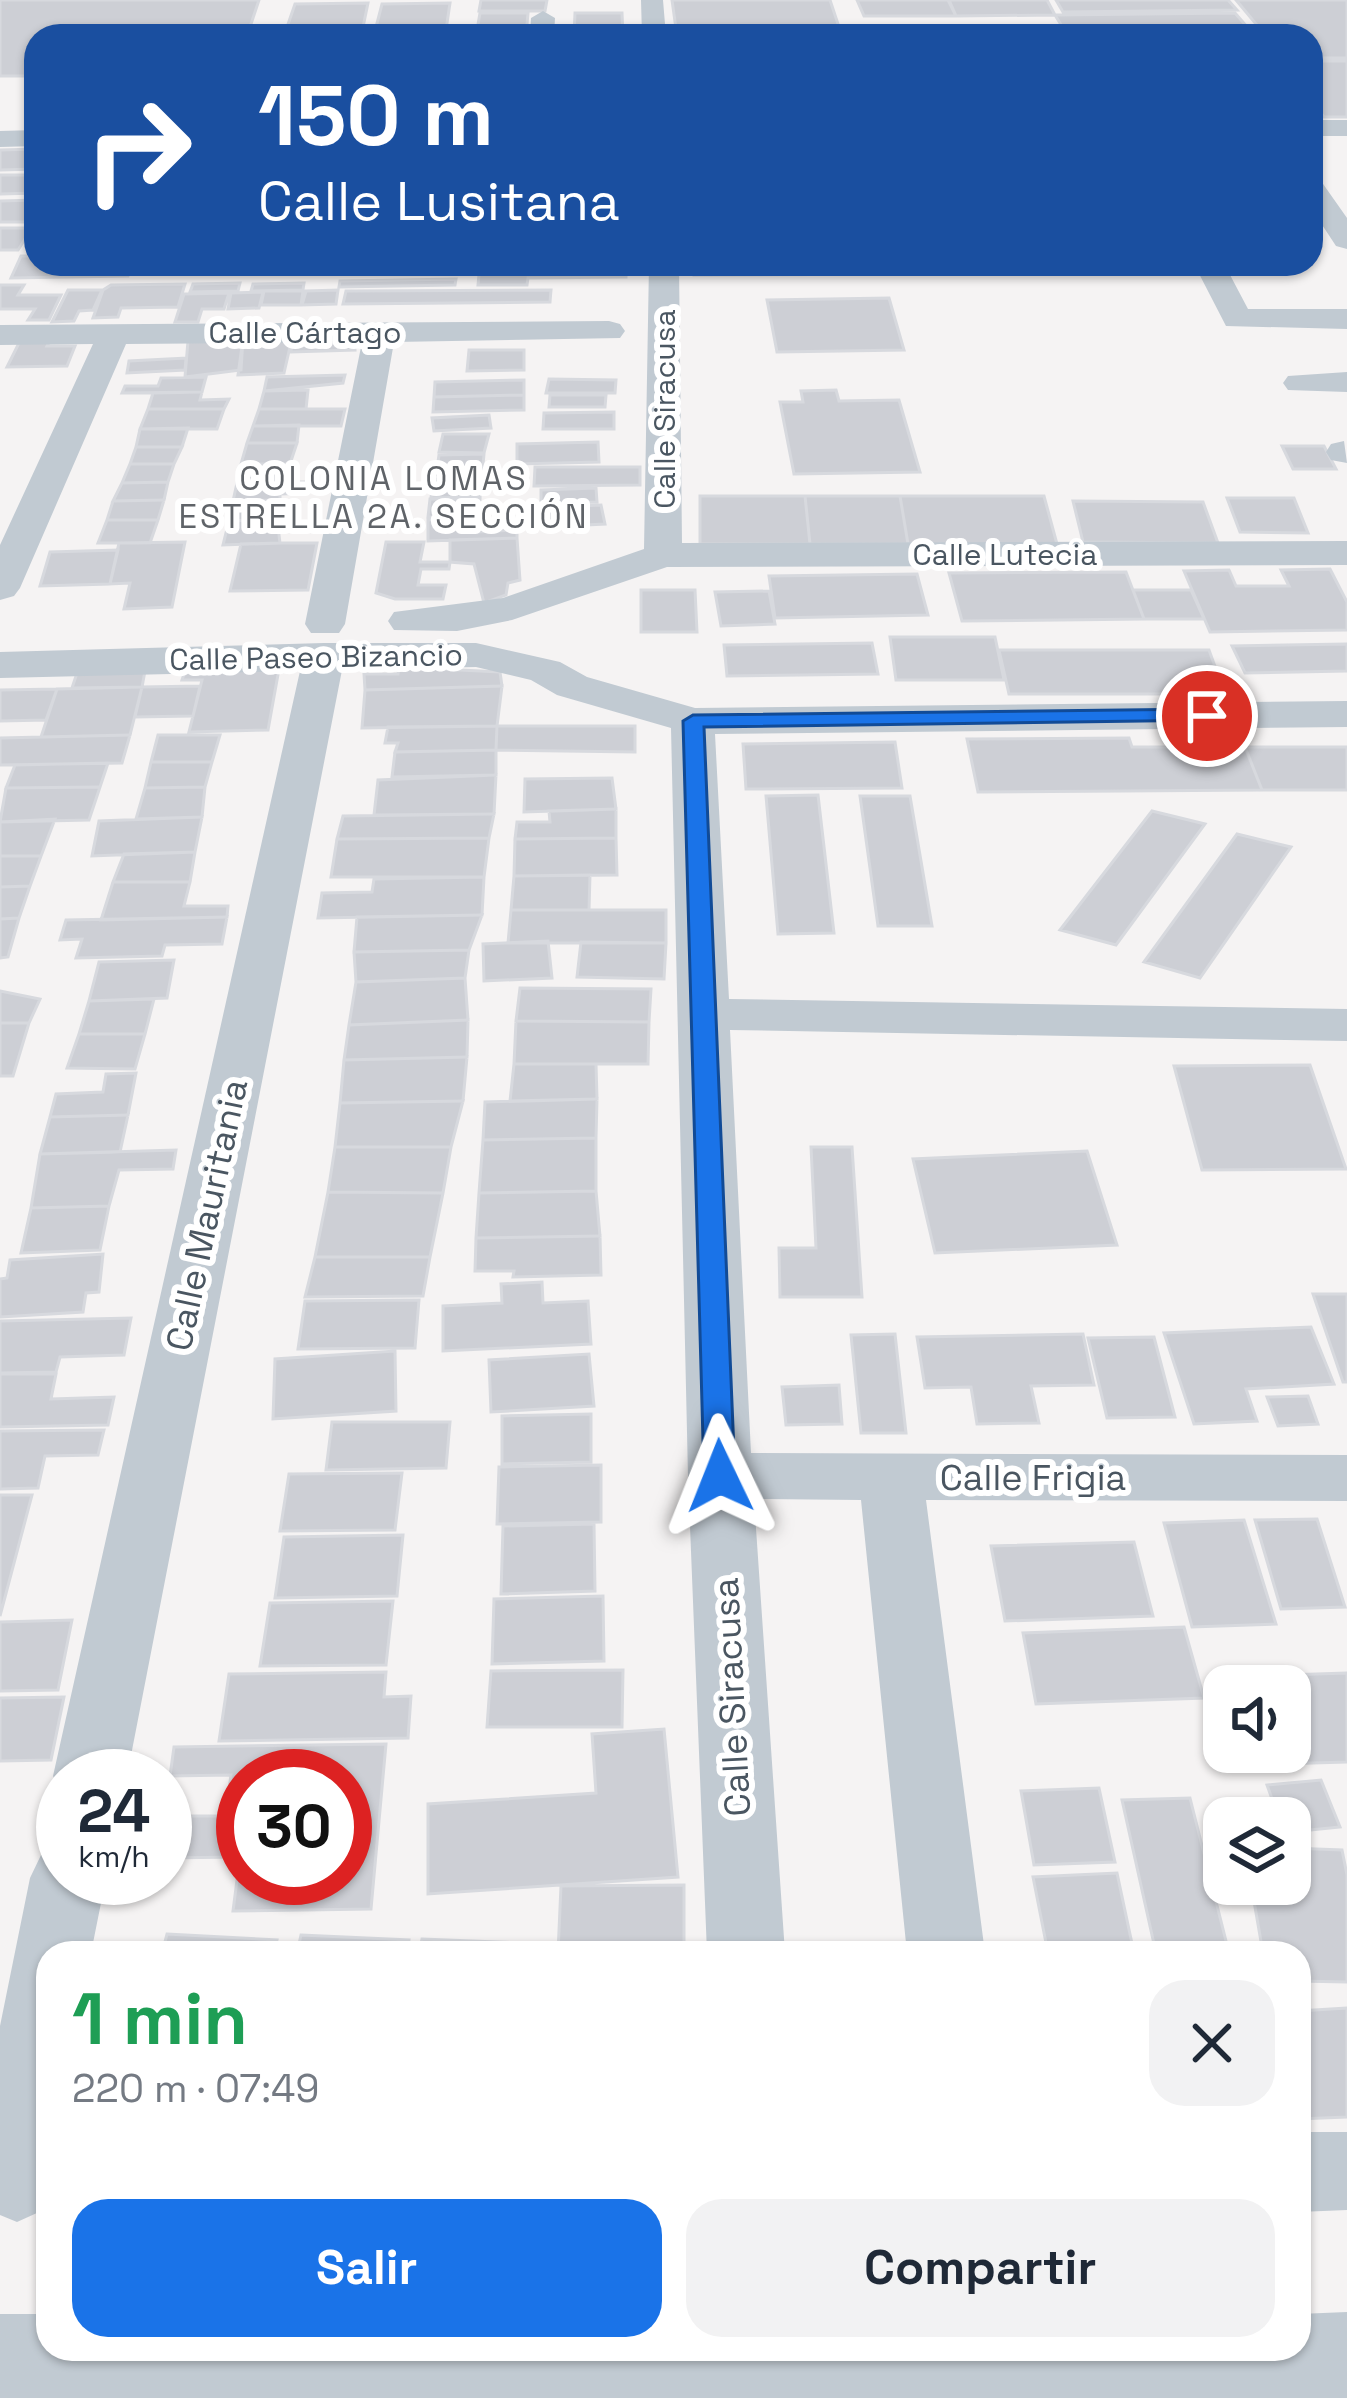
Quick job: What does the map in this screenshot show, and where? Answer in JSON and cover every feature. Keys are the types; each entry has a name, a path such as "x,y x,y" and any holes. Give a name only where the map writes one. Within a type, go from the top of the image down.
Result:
{"street":[{"path":"1323,214 1341,255"},
{"name":"Calle Siracusa","path":"663,555 664,276"},
{"path":"1215,276 1237,319 1347,319"},
{"name":"Calle Cártago","path":"0,334 609,331"},
{"name":"Calle Mauritania","path":"96,1749 324,639 380,332"},
{"path":"0,588 114,334"},
{"path":"1300,383 1347,382"},
{"name":"Calle Lutecia","path":"663,555 1347,553"},
{"name":"Calle Paseo Bizancio","path":"0,664 324,639 457,619 561,594 663,555"},
{"path":"545,671 538,638 548,609 561,594"},
{"name":"Calle Paseo Bizancio","path":"0,631 324,639 476,655 545,671 621,703 693,721 1347,714"},
{"name":"Calle Siracusa","path":"693,721 720,1476 745,1941"},
{"path":"705,1014 1347,1025"},
{"name":"Calle Frigia","path":"720,1476 1347,1478"},
{"path":"891,1478 945,1941"},
{"path":"55,1941 62,1905"},
{"path":"22,2181 36,2070"},
{"path":"1311,2172 1347,2171"},
{"path":"1311,2360 1347,2357"},
{"path":"0,2359 36,2360"},
{"path":"75,2361 1009,2382 1293,2361"}],"building":[{"path":"0,0 259,0 251,24 24,24 24,76 0,76"},
{"path":"481,0 547,0 545,11 479,11"},
{"path":"672,0 830,0 838,24 675,24"},
{"path":"857,0 948,0 956,16 864,16"},
{"path":"949,0 1047,0 1055,15 956,16"},
{"path":"1056,0 1228,0 1237,10 1063,12"},
{"path":"1236,0 1347,0 1347,58 1323,58 1323,24 1256,24"},
{"path":"368,3 364,24 288,24 295,4"},
{"path":"450,3 447,24 377,24 382,4"},
{"path":"480,13 528,13 527,24 478,24"},
{"path":"575,13 622,13 622,24 575,24"},
{"path":"1235,13 1245,24 1061,24 1055,15"},
{"path":"1323,61 1347,61 1347,117 1324,117"},
{"path":"24,149 24,169 0,170 0,150"},
{"path":"0,175 24,175 24,193 0,194"},
{"path":"24,200 24,222 0,222 0,201"},
{"path":"0,228 24,228 18,250 0,250"},
{"path":"21,256 24,276 128,276 11,278"},
{"path":"479,276 626,276 528,278 527,285 478,285"},
{"path":"456,279 455,285 339,287 340,281"},
{"path":"240,283 238,291 190,292 193,284"},
{"path":"304,283 303,290 251,291 253,284"},
{"path":"185,284 178,307 121,308 118,317 93,318 103,290 111,285"},
{"path":"0,285 24,285 18,295 61,295 49,320 28,320 35,309 0,309"},
{"path":"68,290 102,290 93,310 79,311 74,321 52,322"},
{"path":"338,290 336,304 302,305 306,291"},
{"path":"551,290 550,302 343,304 346,291"},
{"path":"264,291 303,291 301,305 261,305"},
{"path":"263,292 259,308 228,309 231,293"},
{"path":"229,293 224,309 202,309 198,322 175,322 184,294"},
{"path":"889,298 904,350 777,352 767,300"},
{"path":"354,336 355,350 291,352 292,338"},
{"path":"292,338 284,373 238,375 243,339"},
{"path":"243,339 241,370 185,377 188,341"},
{"path":"50,340 47,346 75,346 67,366 7,367 20,341"},
{"path":"469,350 524,350 524,370 467,371"},
{"path":"186,358 185,370 127,373 129,361"},
{"path":"345,375 343,383 264,391 267,377"},
{"path":"206,377 202,392 122,393 125,386 158,386 161,378"},
{"path":"549,379 616,380 615,393 546,393"},
{"path":"524,380 524,395 434,397 435,382"},
{"path":"308,390 306,409 259,409 264,391"},
{"path":"836,390 839,401 899,400 920,472 794,474 780,402 803,402 801,391"},
{"path":"202,392 200,400 229,399 224,409 148,409 153,393"},
{"path":"524,395 524,410 433,412 434,397"},
{"path":"550,395 606,395 605,407 549,407"},
{"path":"148,409 224,409 217,429 140,429"},
{"path":"259,409 345,409 341,426 253,426"},
{"path":"614,412 614,429 543,429 544,413"},
{"path":"489,415 491,428 434,431 432,418"},
{"path":"299,425 297,443 247,443 253,426"},
{"path":"188,428 182,447 136,447 140,429"},
{"path":"443,434 489,434 484,453 439,452"},
{"path":"598,442 599,462 517,464 517,444"},
{"path":"247,443 297,443 290,464 241,464"},
{"path":"1282,446 1324,446 1336,469 1293,469"},
{"path":"136,447 182,447 174,464 130,464"},
{"path":"484,454 482,475 436,475 439,455"},
{"path":"130,464 174,464 168,482 122,483"},
{"path":"241,464 290,464 284,482 237,483"},
{"path":"535,467 640,467 640,485 534,486"},
{"path":"482,478 480,497 431,498 433,479"},
{"path":"168,482 164,500 113,501 122,483"},
{"path":"310,482 308,493 280,494 280,500 233,501 237,483"},
{"path":"596,488 597,502 541,504 541,490"},
{"path":"700,496 805,496 810,544 700,544"},
{"path":"805,496 900,496 908,544 810,544"},
{"path":"900,496 1044,496 1057,544 908,544"},
{"path":"1227,498 1294,498 1308,533 1240,532"},
{"path":"430,499 480,499 478,517 428,517"},
{"path":"164,500 158,520 107,520 113,501"},
{"path":"280,500 277,519 229,521 233,501"},
{"path":"1073,501 1203,502 1218,543 1083,542"},
{"path":"601,505 605,524 544,527 540,508"},
{"path":"478,518 478,532 517,530 517,538 428,541 428,520"},
{"path":"277,519 280,543 223,545 229,521"},
{"path":"107,520 158,520 150,543 98,543"},
{"path":"517,538 520,580 508,583 506,595 484,603 474,564 450,562 450,540"},
{"path":"185,542 172,607 124,609 130,583 110,584 119,543"},
{"path":"386,542 424,542 420,562 450,562 449,569 421,569 418,585 446,585 443,599 395,599 376,593"},
{"path":"317,543 308,590 230,591 241,544"},
{"path":"118,550 110,584 40,586 50,552"},
{"path":"1330,569 1347,602 1347,630 1210,632 1184,571 1229,570 1236,586 1289,586 1281,570"},
{"path":"1126,572 1144,619 962,621 949,573"},
{"path":"917,574 928,615 775,618 769,576"},
{"path":"641,590 695,590 697,632 641,632"},
{"path":"1133,590 1191,590 1204,619 1144,619"},
{"path":"769,591 775,624 721,626 715,592"},
{"path":"890,637 995,637 1004,680 896,680"},
{"path":"872,643 878,674 727,676 724,645"},
{"path":"1347,644 1347,671 1245,673 1232,646"},
{"path":"999,650 1209,650 1225,694 1009,694"},
{"path":"399,667 500,672 502,686 365,690 364,674 398,674"},
{"path":"279,669 268,730 189,732 202,680 182,680 185,671"},
{"path":"145,671 142,687 72,688 77,673"},
{"path":"200,686 193,716 135,717 142,687"},
{"path":"502,686 497,726 362,728 365,690"},
{"path":"142,687 130,735 41,737 57,689"},
{"path":"57,689 46,720 0,721 0,690"},
{"path":"497,726 496,750 395,752 398,743 385,743 388,727"},
{"path":"497,726 635,726 635,752 496,750"},
{"path":"130,735 122,763 0,765 0,738"},
{"path":"158,735 220,735 212,762 151,762"},
{"path":"1129,738 1132,747 1245,747 1262,790 978,792 967,739"},
{"path":"895,742 902,788 746,789 743,744"},
{"path":"1245,747 1347,747 1347,790 1262,790"},
{"path":"496,750 496,775 392,777 395,752"},
{"path":"151,762 212,762 205,787 145,788"},
{"path":"108,763 100,787 6,788 15,765"},
{"path":"496,775 494,814 374,815 378,780"},
{"path":"612,778 616,809 524,812 525,779"},
{"path":"100,787 89,820 0,822 6,788"},
{"path":"205,787 202,817 136,819 145,788"},
{"path":"818,795 834,933 778,934 766,796"},
{"path":"860,796 910,796 932,926 878,926"},
{"path":"616,809 616,838 515,839 517,822 550,822 549,811"},
{"path":"1152,811 1205,824 1116,945 1060,930"},
{"path":"494,814 489,838 337,839 343,816"},
{"path":"202,817 195,852 92,856 99,821"},
{"path":"55,819 41,856 0,856 0,822"},
{"path":"1237,834 1291,847 1200,978 1144,962"},
{"path":"489,838 484,877 331,877 337,839"},
{"path":"616,838 617,875 514,876 515,839"},
{"path":"195,852 190,882 113,882 124,854"},
{"path":"0,856 41,856 30,886 0,887"},
{"path":"590,875 589,910 511,910 514,876"},
{"path":"484,877 482,915 318,918 322,893 372,892 374,879"},
{"path":"113,882 190,882 184,906 228,906 227,917 101,920"},
{"path":"30,886 19,918 0,919 0,887"},
{"path":"511,910 666,910 666,943 508,943"},
{"path":"482,915 469,950 354,952 357,917"},
{"path":"227,917 222,944 165,945 162,956 76,958 82,939 60,940 66,920"},
{"path":"19,918 8,957 0,958 0,919"},
{"path":"548,941 552,978 484,981 483,944"},
{"path":"581,942 666,943 664,979 577,977"},
{"path":"469,950 465,978 356,982 354,952"},
{"path":"174,960 167,998 89,1001 99,962"},
{"path":"465,978 468,1020 349,1025 356,982"},
{"path":"520,988 651,989 649,1022 516,1021"},
{"path":"0,991 40,999 29,1023 0,1023"},
{"path":"154,999 145,1034 79,1034 89,1001"},
{"path":"468,1020 467,1057 344,1060 349,1025"},
{"path":"516,1021 649,1022 648,1064 514,1064"},
{"path":"0,1023 29,1023 13,1076 0,1076"},
{"path":"79,1034 145,1034 135,1069 67,1068"},
{"path":"467,1057 463,1101 340,1103 344,1060"},
{"path":"514,1064 596,1064 597,1099 510,1101"},
{"path":"1310,1065 1346,1169 1202,1170 1174,1066"},
{"path":"136,1073 128,1115 50,1117 56,1094 103,1092 106,1074"},
{"path":"597,1099 596,1138 483,1140 485,1102"},
{"path":"463,1101 451,1147 335,1147 340,1103"},
{"path":"128,1115 120,1152 40,1154 50,1117"},
{"path":"596,1138 596,1191 479,1193 483,1140"},
{"path":"335,1147 451,1147 443,1193 328,1192"},
{"path":"811,1147 852,1147 862,1297 780,1297 779,1248 816,1248"},
{"path":"176,1150 173,1169 119,1170 109,1206 31,1208 40,1154"},
{"path":"1087,1151 1117,1245 935,1253 913,1159"},
{"path":"596,1191 600,1236 476,1238 479,1193"},
{"path":"328,1192 443,1193 430,1257 315,1257"},
{"path":"109,1206 100,1250 21,1253 31,1208"},
{"path":"600,1236 601,1275 513,1277 514,1271 475,1271 476,1238"},
{"path":"103,1254 99,1292 86,1293 83,1312 0,1317 0,1279 7,1278 10,1260"},
{"path":"315,1257 430,1257 423,1296 305,1297"},
{"path":"542,1282 543,1303 588,1301 591,1344 443,1351 443,1306 502,1303 501,1284"},
{"path":"1313,1294 1347,1294 1347,1382 1343,1382"},
{"path":"419,1300 415,1348 298,1349 305,1301"},
{"path":"131,1318 124,1355 60,1357 56,1372 0,1373 0,1321"},
{"path":"1311,1327 1334,1384 1246,1389 1257,1421 1194,1424 1164,1333"},
{"path":"895,1334 906,1433 861,1433 851,1335"},
{"path":"1083,1334 1094,1385 1031,1386 1039,1423 977,1424 971,1387 925,1388 917,1337"},
{"path":"1154,1337 1175,1417 1107,1418 1088,1338"},
{"path":"395,1351 396,1411 273,1419 275,1359"},
{"path":"589,1354 594,1406 491,1412 489,1360"},
{"path":"0,1374 56,1374 51,1399 114,1397 108,1425 0,1427"},
{"path":"839,1385 842,1424 786,1425 782,1387"},
{"path":"1308,1396 1318,1424 1278,1426 1267,1397"},
{"path":"591,1414 591,1462 502,1464 502,1416"},
{"path":"332,1422 450,1422 446,1468 326,1470"},
{"path":"104,1430 98,1455 45,1456 38,1488 0,1489 0,1431"},
{"path":"601,1465 601,1522 497,1524 499,1467"},
{"path":"402,1473 395,1530 280,1531 289,1474"},
{"path":"0,1495 32,1495 0,1616"},
{"path":"1317,1519 1345,1607 1281,1609 1255,1520"},
{"path":"1244,1520 1276,1624 1192,1627 1164,1523"},
{"path":"594,1524 595,1591 501,1594 503,1526"},
{"path":"403,1535 397,1596 275,1598 284,1537"},
{"path":"1134,1542 1153,1616 1005,1621 991,1546"},
{"path":"603,1596 604,1661 492,1664 494,1599"},
{"path":"393,1601 386,1665 260,1666 270,1603"},
{"path":"72,1620 58,1690 0,1691 0,1622"},
{"path":"1184,1627 1203,1698 1036,1704 1023,1633"},
{"path":"623,1670 622,1727 487,1727 491,1671"},
{"path":"386,1672 384,1697 411,1696 408,1738 219,1741 229,1674"},
{"path":"1347,1673 1347,1762 1311,1763 1311,1674"},
{"path":"64,1697 53,1749 36,1749 36,1760 0,1761 0,1698"},
{"path":"664,1729 678,1877 428,1894 428,1804 596,1793 592,1734"},
{"path":"386,1744 372,1898 372,1749 216,1749 216,1775 192,1776 192,1749 174,1749"},
{"path":"1321,1780 1340,1827 1311,1830 1311,1797 1271,1797 1267,1785"},
{"path":"1099,1788 1115,1862 1034,1865 1021,1791"},
{"path":"1190,1798 1203,1850 1203,1905 1217,1905 1226,1941 1153,1941 1122,1800"},
{"path":"192,1816 216,1816 216,1857 192,1858"},
{"path":"1311,1849 1342,1850 1347,1875 1347,1982 1311,1981 1311,1941 1261,1941 1255,1905 1311,1905"},
{"path":"1117,1873 1131,1941 1046,1941 1033,1877"},
{"path":"684,1885 684,1941 559,1941 561,1886"},
{"path":"234,1905 371,1905 371,1909 233,1911"},
{"path":"167,1934 277,1940 277,1941 165,1941"},
{"path":"301,1935 409,1940 409,1941 300,1941"},
{"path":"1347,2008 1347,2117 1311,2118 1311,2010"}],"district":[{"name":"COLONIA LOMAS ESTRELLA 2A. SECCIÓN","path":"384,498"}],"route":[{"path":"720,1476 693,721 1207,716"}]}
